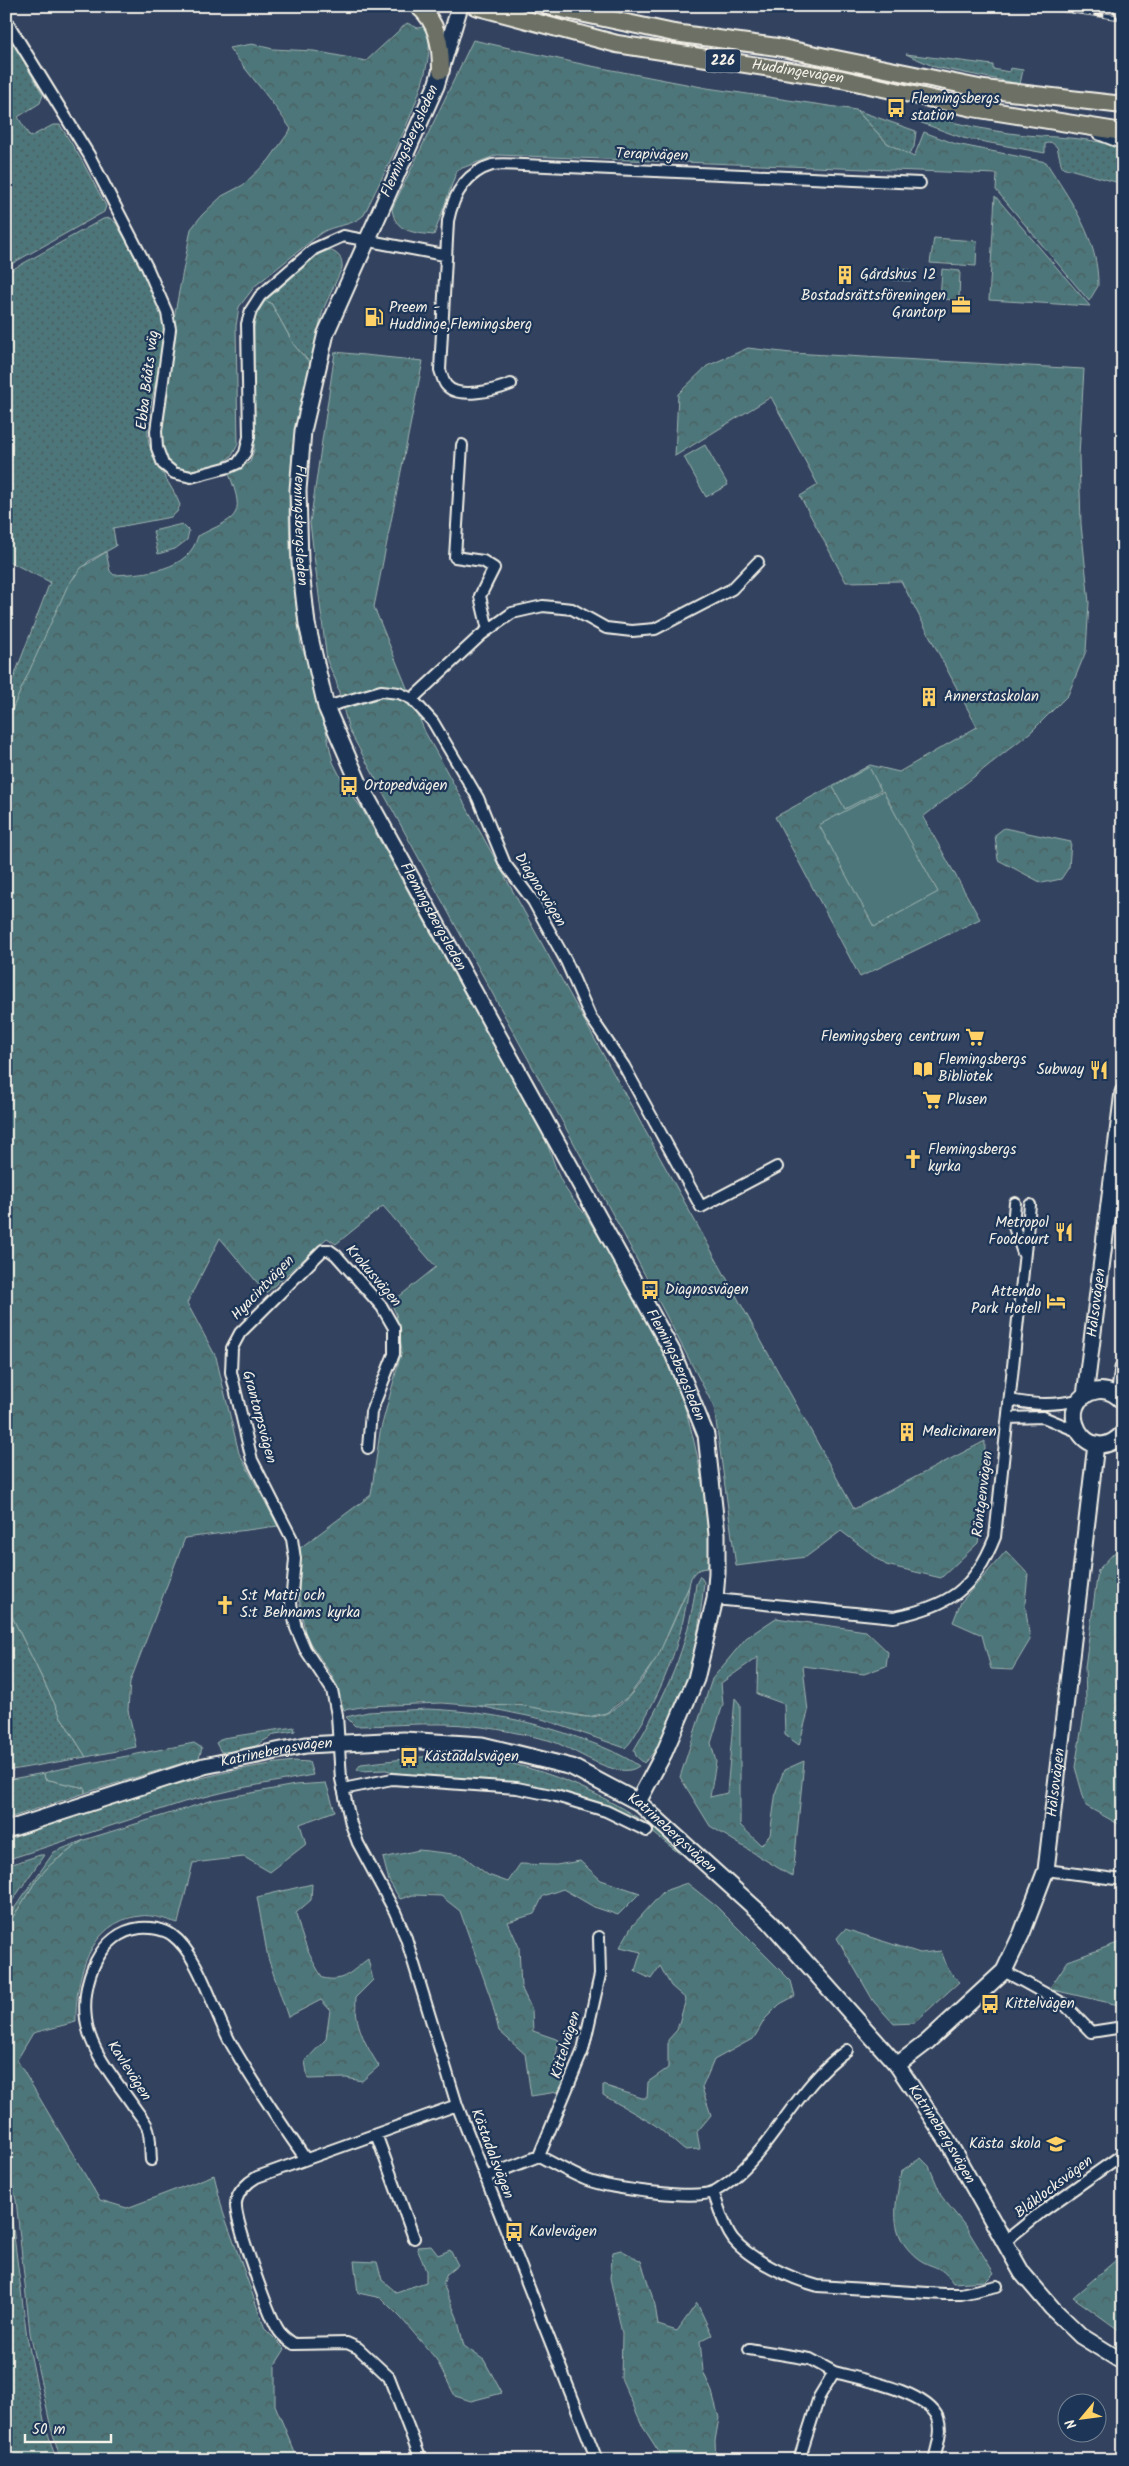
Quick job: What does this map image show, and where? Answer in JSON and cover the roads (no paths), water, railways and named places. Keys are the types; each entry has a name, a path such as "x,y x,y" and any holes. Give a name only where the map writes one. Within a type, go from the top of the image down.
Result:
{"main road":[{"path":"418,6 430,20 440,42 441,70"},
{"name":"Huddingevägen","path":"475,6 617,44 842,79 973,108 1094,129 1123,132"},
{"name":"Huddingevägen","path":"548,6 674,33 777,47 984,90 1120,102"}],"street":[{"name":"Flemingsbergsleden","path":"460,6 436,86 365,241 326,333 303,430 298,490 300,562 307,624 326,707 359,783 672,1351 706,1435 717,1534 715,1599 696,1680 664,1753 638,1802"},
{"path":"1122,6 1123,11"},
{"name":"Ebba Bååts väg","path":"6,20 89,155 146,267 167,313 170,329 156,431 160,459 168,469 184,476 198,476 229,468 242,459 249,437 247,324 254,304 314,249 343,236 365,241"},
{"path":"1094,129 1123,142"},
{"name":"Terapivägen","path":"511,384 492,391 452,391 443,380 440,370 444,255 452,203 469,177 494,165 718,173 920,184"},
{"path":"365,241 444,255"},
{"path":"462,445 455,557 483,561 494,568 480,596 488,630"},
{"path":"412,700 488,630 512,613 543,606 572,610 606,628 632,631 654,629 732,589 758,562"},
{"name":"Diagnosvägen","path":"326,707 381,691 399,693 412,700 441,733 478,798 505,864 533,901 566,961 590,1016 624,1066 701,1208 777,1167"},
{"name":"Hälsovägen","path":"1077,1431 1074,1415 1083,1398 1123,1092"},
{"name":"Röntgenvägen","path":"1015,1203 1013,1224 1024,1258"},
{"name":"Röntgenvägen","path":"715,1599 894,1617 923,1611 948,1601 966,1585 985,1562 996,1536 1030,1204"},
{"name":"Krokusvägen","path":"320,1251 329,1250 336,1255 382,1307 394,1328 394,1354 371,1412 368,1448"},
{"name":"Hyacintvägen","path":"232,1348 245,1326 320,1251"},
{"name":"Grantorpsvägen","path":"232,1348 231,1372 252,1460 287,1527 294,1549 292,1604 296,1628 306,1649 332,1690 339,1743"},
{"path":"1010,1400 1045,1406 1062,1405 1098,1391 1106,1391 1121,1400 1123,1368"},
{"path":"1008,1418 1043,1417 1077,1431 1082,1437 1096,1444 1111,1443 1123,1433"},
{"name":"Hälsovägen","path":"897,2065 927,2042 1004,1971 1022,1933 1046,1870 1096,1444"},
{"name":"Katrinebergsvägen","path":"6,1830 204,1766 306,1745 404,1740 482,1745 572,1767 638,1802 769,1921 897,2065 947,2140 1003,2243 1022,2273 1052,2308 1081,2336 1123,2362"},
{"name":"Kästadalsvägen","path":"339,1743 343,1789 358,1843 395,1912 409,1946 457,2105 596,2460"},
{"path":"343,1789 392,1778 517,1788 582,1802 606,1811 647,1831"},
{"path":"1046,1870 1123,1880"},
{"name":"Kavlevägen","path":"151,2160 148,2127 97,2052 91,2039 86,2017 86,1996 95,1963 101,1950 124,1932 144,1928 157,1929 171,1934 190,1953 232,2047 305,2158"},
{"name":"Kittelvägen","path":"539,2156 582,2050 600,1975 599,1937"},
{"path":"1004,1971 1064,2004 1091,2032 1123,2027"},
{"path":"485,2177 539,2156 587,2180 616,2188 659,2193 713,2192 741,2170 761,2149 828,2063 847,2050"},
{"path":"421,2460 389,2377 358,2348 347,2343 294,2344 278,2330 236,2216 236,2201 242,2189 251,2180 305,2158 457,2105"},
{"path":"376,2134 414,2238"},
{"name":"Blåklocksvägen","path":"1003,2243 1040,2213 1123,2154"},
{"path":"713,2192 732,2238 752,2255 803,2282 818,2286 944,2294 962,2294 997,2286"},
{"path":"750,2349 810,2359 834,2372 913,2396 932,2409 938,2418 940,2428 934,2460"},
{"path":"799,2460 819,2397 834,2372"}],"railway":[{"path":"1039,6 1123,18"},
{"path":"1100,6 1123,9"}],"place":[{"name":"Flemingsbergs station","path":"896,108"},
{"name":"Gårdshus 12","path":"845,275"},
{"name":"Bostadsrättsföreningen Grantorp","path":"961,305"},
{"name":"Preem - Huddinge,Flemingsberg","path":"374,317"},
{"name":"Annerstaskolan","path":"929,697"},
{"name":"Ortopedvägen","path":"349,786"},
{"name":"Flemingsberg centrum","path":"975,1037"},
{"name":"Flemingsbergs Bibliotek","path":"923,1069"},
{"name":"Subway","path":"1099,1070"},
{"name":"Plusen","path":"932,1100"},
{"name":"Flemingsbergs kyrka","path":"913,1159"},
{"name":"Metropol Foodcourt","path":"1064,1232"},
{"name":"Diagnosvägen","path":"650,1290"},
{"name":"Attendo Park Hotell","path":"1056,1301"},
{"name":"Medicinaren","path":"907,1432"},
{"name":"S:t Matti och S:t Behnams kyrka","path":"225,1605"},
{"name":"Kästadalsvägen","path":"409,1757"},
{"name":"Kittelvägen","path":"990,2004"},
{"name":"Kästa skola","path":"1056,2144"},
{"name":"Kavlevägen","path":"514,2232"}]}
